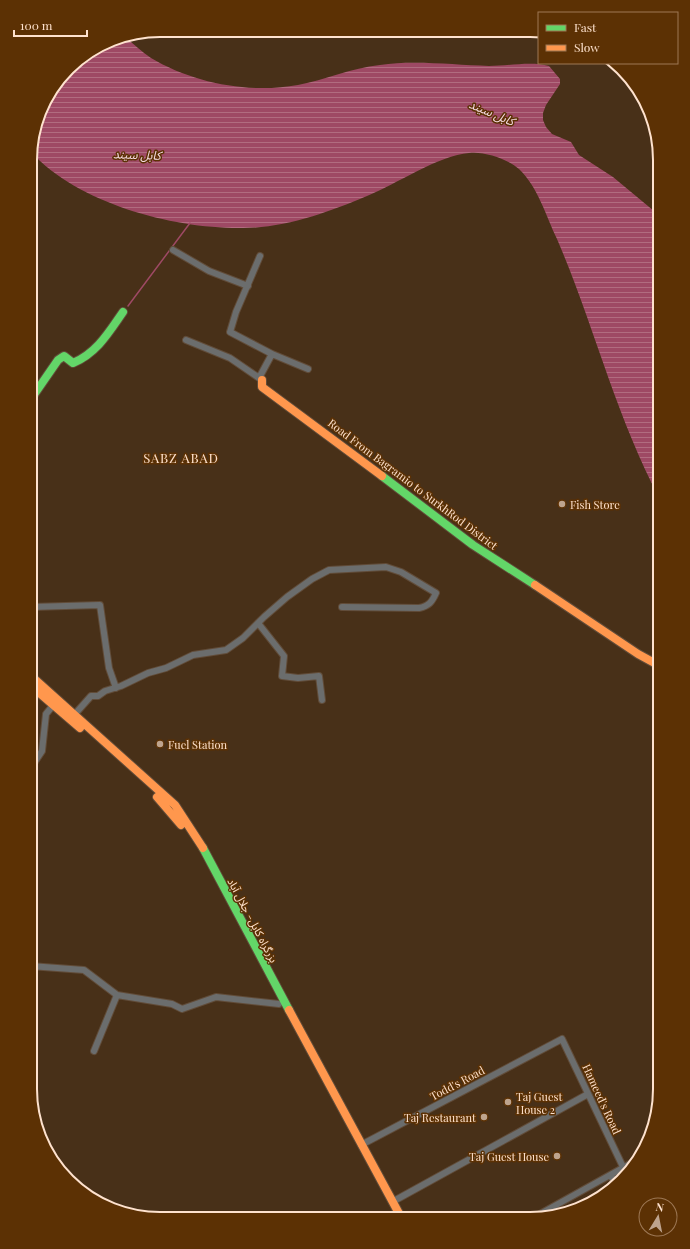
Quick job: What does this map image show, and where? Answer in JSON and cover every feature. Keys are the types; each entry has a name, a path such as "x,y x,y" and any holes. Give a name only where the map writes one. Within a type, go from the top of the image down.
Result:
{"main road":[{"path":"37,390 58,360 64,356 73,363 84,360 105,337 123,312"},
{"name":"Road From Bagramio to SurkhRod District","path":"261,379 262,387 320,428 473,545 553,596 638,654 653,662"},
{"name":"بزرگراه کابل- جلال آباد","path":"37,682 147,787 183,827 390,1212"},
{"name":"بزرگراه کابل- جلال آباد","path":"37,690 75,714 175,805 202,846 398,1212"}],"street":[{"path":"173,250 208,271 248,286"},
{"path":"260,256 230,332 272,354 308,368"},
{"path":"186,340 230,358 261,379 272,354"},
{"path":"75,714 91,696 98,696 105,691 116,688 193,656 226,650 243,638 287,597 312,579 329,570 386,567 401,572 436,592 432,601 426,607 342,607"},
{"path":"37,607 100,605 109,668 116,688"},
{"path":"258,623 284,656 282,676 298,678 319,676 322,700"},
{"path":"37,758 42,751 46,714 56,702"},
{"path":"37,967 84,970 117,995 172,1004 182,1009 216,997 279,1004"},
{"path":"94,1051 117,995"},
{"name":"Todd's Road","path":"361,1145 562,1038"},
{"name":"Hameed's Road","path":"562,1038 624,1169"},
{"path":"392,1202 588,1094"},
{"path":"546,1211 623,1170"},
{"path":"610,1176 614,1179"}],"water":[{"name":"کابل سيند","path":"129,41 151,58 167,67 203,80 241,87 260,88 298,85 359,69 406,63 489,66 535,64 549,66 560,79 560,84 546,105 543,113 543,120 546,127 552,134 571,142 579,155 613,177 653,210 653,485 631,436 583,304 541,202 526,176 509,162 482,153 457,155 431,164 379,191 338,208 291,222 243,228 188,224 129,210 101,199 75,186 51,170 37,158 38,144 46,113 58,92 79,68 92,58 113,46"}],"waterway":[{"path":"128,306 190,223"}],"traffic: fast":[{"path":"37,390 58,360 64,356 73,363 89,354 96,348 123,312"},
{"path":"382,476 473,545 535,585"},
{"path":"203,848 289,1010"}],"traffic: slow":[{"path":"262,380 262,387 382,476"},
{"path":"535,585 638,654 653,662"},
{"path":"37,681 175,805 203,848"},
{"path":"37,691 80,728"},
{"path":"157,797 181,825"},
{"path":"289,1010 398,1212"}],"place":[{"name":"Fish Store","path":"562,504"},
{"name":"Fuel Station","path":"160,744"},
{"name":"Taj Guest House 2","path":"508,1102"},
{"name":"Taj Restaurant","path":"484,1117"},
{"name":"Taj Guest House","path":"557,1156"}],"district":[{"name":"SABZ ABAD","path":"181,457"}]}
